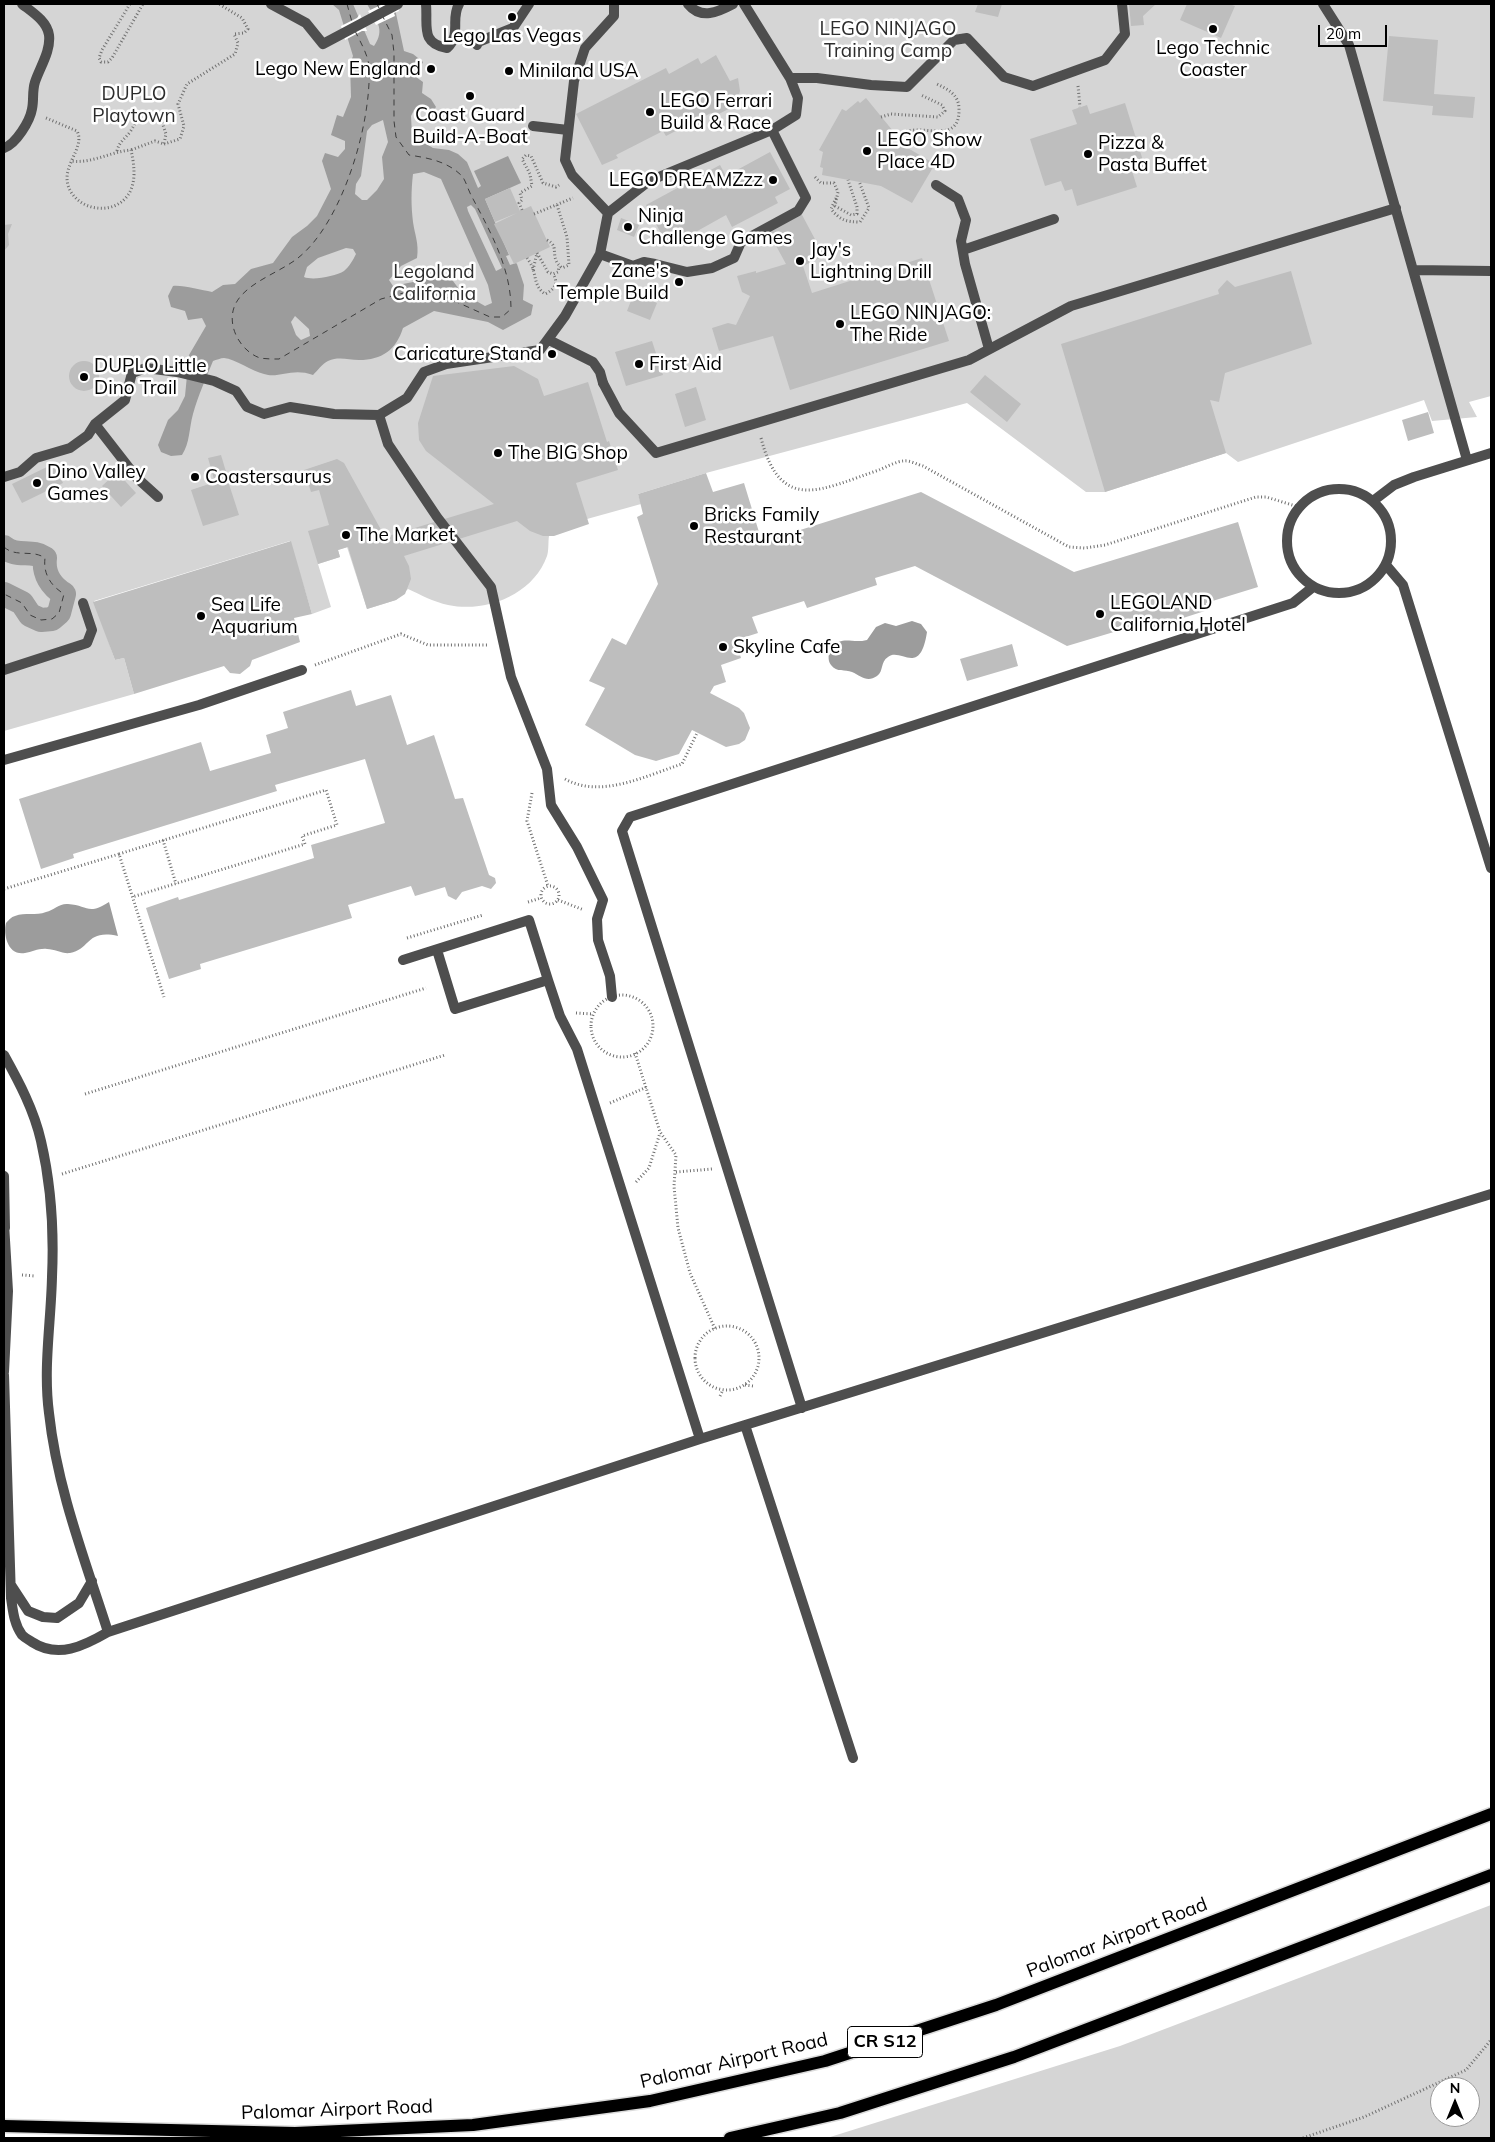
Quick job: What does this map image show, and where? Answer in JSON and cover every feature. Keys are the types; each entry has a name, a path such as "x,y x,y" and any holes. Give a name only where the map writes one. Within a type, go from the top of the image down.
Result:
{"main road":[{"name":"Palomar Airport Road","path":"4,2126 295,2134 473,2125 650,2100 825,2061 996,2005 1491,1814"},
{"name":"CR S12","path":"730,2138 840,2113 1014,2057 1491,1875"}],"street":[{"path":"4,148 10,146 26,124 32,111 34,84 47,54 49,36 45,24 22,4"},
{"path":"272,4 306,23 323,44 398,4"},
{"path":"426,4 430,42 447,48 453,42 456,31 454,12 459,4"},
{"path":"477,45 478,42 513,28 529,4"},
{"path":"608,213 572,175 565,160 574,81 585,48 614,16 614,4"},
{"path":"688,4 693,10 700,13 715,14 733,4"},
{"path":"4,477 20,472 36,458 70,448 88,435 95,424 126,400 132,374 146,368 177,372 214,381 236,391 247,407 264,414 290,407 334,414 378,415 407,398 424,372 446,364 540,350 549,340 582,288 600,254 608,213 650,181 772,130 796,116 798,98 790,78 744,4"},
{"path":"790,78 817,78 871,85 907,87 954,40 967,38 1004,77 1033,86 1105,60 1125,34 1122,4"},
{"path":"1323,4 1349,45 1467,460"},
{"path":"533,126 568,130"},
{"path":"600,254 633,266 644,262 687,272 712,268 734,258 741,242 798,211 806,198 772,130"},
{"path":"936,185 958,199 966,220 961,240 965,264 989,349"},
{"path":"549,340 593,362 600,372 603,383 619,413 656,453 969,360 1071,306 1396,208"},
{"path":"963,250 1054,219"},
{"path":"1413,270 1491,272"},
{"path":"378,415 388,444 437,517 491,587 511,677 547,769 551,805 577,847 603,900 597,919 598,940 610,976 612,997"},
{"path":"95,424 137,478 158,497"},
{"path":"1373,501 1394,485 1414,476 1491,453"},
{"path":"1343,489 1359,492 1373,501 1385,514 1391,531 1392,548 1386,565 1376,579 1362,589 1346,594 1329,593 1312,587 1300,577 1292,565 1287,550 1289,528 1299,507 1312,496 1327,490 1343,489"},
{"path":"1386,565 1403,585 1491,868"},
{"path":"802,1408 622,831 630,817 1293,603 1312,587"},
{"path":"4,670 87,643 92,630 83,603"},
{"path":"4,760 199,704 302,670"},
{"path":"403,960 529,920 560,1016 577,1049 700,1439"},
{"path":"437,950 455,1009 548,980"},
{"path":"4,1054 23,1089 41,1141 50,1206 52,1277 46,1372 48,1412 64,1490 108,1632"},
{"path":"4,1176 4,1226 8,1291 4,1374 10,1584 14,1620 23,1636 40,1648 58,1652 90,1642 108,1632 700,1439 1491,1194"},
{"path":"745,1425 852,1758"},
{"path":"10,1584 28,1611 43,1617 57,1618 79,1604 92,1581"}],"path":[{"path":"130,4 102,50 99,58 101,62 108,62 112,58 143,4"},
{"path":"70,161 83,163 117,152 131,150 155,141 164,144 180,139 184,126 178,104 187,84 235,54 238,43 234,34 244,33 248,29 242,18 219,4"},
{"path":"898,136 907,131 946,131 954,127 959,120 959,104 951,90 918,76"},
{"path":"881,117 891,114 938,117 945,111 942,104 905,86"},
{"path":"32,111 52,122 77,131 80,136 80,143 70,161 68,182 74,196 88,206 105,209 120,203 129,194 134,168 131,150"},
{"path":"117,152 119,142 131,131 135,121 143,114 152,113 160,116 166,134 164,144"},
{"path":"522,210 519,203 522,200 520,193 532,186 530,174 522,160 526,155 531,156 543,182 556,187 572,175"},
{"path":"796,176 808,172 821,182 834,183 838,192 835,206 851,215 857,214 857,207 848,180"},
{"path":"837,196 831,209 839,218 846,222 860,222 869,208 859,181"},
{"path":"534,214 586,190"},
{"path":"547,240 552,243 555,250 554,258 559,265 562,268 568,265 567,238 557,205"},
{"path":"537,253 548,272 553,274 556,278 556,283 551,292 545,294 539,290 533,274 537,253"},
{"path":"527,258 534,270"},
{"path":"553,274 558,272 559,265"},
{"path":"757,423 766,457 775,474 783,483 804,491 833,486 905,461 923,466 1069,547 1085,548 1105,545 1256,497 1266,497 1299,507"},
{"path":"302,670 400,634 428,645 504,646"},
{"path":"548,886 527,821 534,778 547,769 572,783 592,788 608,787 682,764 697,733"},
{"path":"4,889 326,790 337,825 302,836 305,844 132,897"},
{"path":"163,840 176,884"},
{"path":"119,854 164,997"},
{"path":"541,898 542,890 548,886 554,887 558,891 558,900"},
{"path":"541,898 548,904 553,904 558,900"},
{"path":"522,904 541,898"},
{"path":"558,900 584,910 597,919"},
{"path":"407,938 484,915"},
{"path":"85,1094 426,988"},
{"path":"618,995 634,997 643,1003 649,1011 653,1021 653,1031 649,1041 636,1054 611,1055 597,1044 592,1036 593,1014 598,1005 612,997 618,995"},
{"path":"571,1012 593,1014"},
{"path":"636,1054 660,1132 676,1155 674,1186 680,1237 690,1273 714,1329"},
{"path":"60,1175 446,1055"},
{"path":"605,1105 647,1087"},
{"path":"623,1194 649,1168 660,1132"},
{"path":"676,1172 709,1170 725,1165"},
{"path":"721,1327 736,1328 748,1334 755,1343 758,1366 753,1377 745,1384 734,1389 724,1390 709,1385 701,1377 696,1367 695,1356 697,1346 703,1337 714,1329 721,1327"},
{"path":"745,1384 753,1386"},
{"path":"720,1396 724,1390"},
{"path":"1303,2138 1364,2117 1466,2070 1491,2040"}],"green space":[{"name":"Legoland California","path":"4,4 1491,4 1491,396 1469,402 1477,417 1432,421 1424,400 1238,462 1226,453 1105,492 1086,492 967,403 706,473 638,494 641,504 587,519 549,536 547,556 540,570 531,581 520,591 506,598 478,606 448,605 408,589 396,600 367,609 347,547 338,550 340,557 318,564 331,607 312,614 290,541 94,601 115,660 124,658 134,694 4,731"},
{"path":"1491,1905 1491,2138 827,2138 1120,2046"}],"shaded area":[{"path":"332,4 353,4 370,44 374,46 378,40 379,29 367,4 394,4 404,51 413,54 423,62 421,66 416,66 411,70 412,73 417,72 416,77 423,82 422,93 431,99 436,107 433,111 414,110 411,116 412,135 433,148 449,150 458,154 467,162 478,188 481,186 474,171 508,156 521,183 485,199 509,255 506,256 510,265 517,264 524,285 523,300 533,305 531,315 503,330 488,322 434,311 403,328 392,348 381,356 367,360 340,358 328,361 313,375 292,372 270,375 228,359 223,358 213,361 195,407 185,450 182,455 171,456 161,452 158,445 168,420 178,410 185,396 189,355 206,326 202,318 188,320 185,311 171,307 168,296 173,286 212,292 223,285 235,284 251,269 273,263 292,237 317,216 331,189 322,161 325,153 338,157 345,149 345,141 331,135 337,115 343,117 351,97 350,64 353,56 339,10","holes":["383,120 388,142 382,157 384,179 367,200 362,200 355,194 356,184 361,176 367,131 372,125","424,172 441,179 488,285 492,303 485,306 462,293 453,281 443,276 393,286 389,280 401,266 417,258 412,204 413,174","471,205 475,209 502,268 496,271 467,207","346,248 353,249 356,254 344,271 330,276 319,278 304,277 307,267 318,258","295,316 309,329 310,336 301,340 296,335 291,322"]},
{"path":"912,621 921,624 927,632 920,654 910,658 899,655 888,657 884,661 881,672 873,678 864,678 849,671 836,669 829,661 830,647 835,643 840,641 867,640 876,627 885,623 896,626"},
{"path":"109,902 118,936 100,935 94,937 77,951 64,953 44,949 19,953 11,948 6,939 6,923 14,916 38,914 65,904 92,909"}],"pier":[{"path":"383,4 397,4 399,11 394,13 395,16 376,25 368,11"},
{"path":"360,14 367,31 362,31 345,40 341,26 357,18"}],"building":[{"path":"978,4 1002,4 998,17 975,12"},
{"path":"1129,4 1156,4 1143,16 1144,25 1131,26"},
{"name":"Lego Technic Coaster","path":"1187,4 1229,4 1235,6 1221,38 1180,20"},
{"path":"1389,36 1438,40 1434,94 1475,97 1473,118 1432,115 1433,106 1383,101"},
{"name":"LEGO Ferrari Build & Race","path":"716,55 730,81 738,78 740,91 738,98 740,103 713,117 711,113 666,136 663,131 616,155 618,158 602,165 576,114 666,68 669,74 698,58 701,64"},
{"name":"LEGO Show Place 4D","path":"866,98 906,147 935,164 912,203 881,186 822,175 823,168 820,167 823,152 819,150 842,109 846,111 858,101 860,103"},
{"name":"Pizza & Pasta Buffet","path":"1125,103 1145,167 1132,171 1137,187 1077,206 1072,189 1065,191 1061,181 1045,186 1030,139 1077,124 1072,110 1087,105 1090,114"},
{"path":"770,152 790,189 775,197 778,203 732,227 726,215 683,239 679,233 665,241 646,205 720,165 726,176"},
{"path":"510,188 520,211 531,206 550,247 514,264 494,224 517,213 495,222 485,199"},
{"name":"LEGO NINJAGO: The Ride","path":"801,213 824,256 803,266 812,293 922,258 949,341 790,390 773,336 719,351 712,328 728,323 736,325 750,296 742,292 737,276 756,271 756,273 786,264 768,231"},
{"name":"Ninja Challenge Games","path":"621,218 639,225 634,237 617,230"},
{"path":"12,224 8,234 9,245 4,251 4,225"},
{"path":"1291,271 1312,344 1225,373 1219,402 1210,400 1226,453 1105,492 1061,344 1219,294 1218,290 1227,280 1235,287"},
{"path":"634,293 657,303 650,320 627,311"},
{"name":"First Aid","path":"652,341 663,375 626,386 615,352"},
{"name":"Caricature Stand","path":"551,349 557,353 553,359 547,355"},
{"name":"DUPLO Little Dino Trail","path":"84,361 94,366 99,376 94,386 84,391 74,386 69,376 74,366"},
{"path":"514,366 538,379 544,396 588,382 618,470 576,483 589,524 554,536 543,536 530,531 517,521 404,556 409,566 411,579 405,594 396,600 367,609 348,547 338,550 340,557 318,564 308,531 329,525 319,490 311,492 304,470 337,459 344,463 385,537 494,504 426,451 419,440 418,423 433,376"},
{"path":"985,375 1021,404 1007,422 970,392"},
{"path":"696,387 706,420 685,427 675,394"},
{"path":"1428,412 1434,433 1408,441 1402,420"},
{"path":"221,455 227,475 214,479 208,458"},
{"name":"Dino Valley Games","path":"53,464 63,483 22,503 12,484"},
{"path":"117,472 136,493 121,507 102,486"},
{"name":"LEGOLAND California Hotel","path":"706,473 713,492 744,483 762,542 921,492 1074,572 1238,522 1258,587 1206,603 1208,610 1136,633 1134,626 1067,646 915,566 875,578 877,585 807,608 804,601 752,617 758,633 736,640 741,658 721,665 726,682 714,686 710,693 739,708 744,713 750,728 745,740 739,744 726,747 692,730 679,754 656,761 635,755 585,725 605,688 589,681 612,638 626,645 658,584 637,517 643,514 638,494"},
{"path":"227,478 239,515 203,526 191,490"},
{"name":"Sea Life Aquarium","path":"291,541 312,614 294,618 300,642 252,660 250,666 240,674 230,673 224,666 134,694 124,658 115,660 93,602"},
{"path":"1012,644 1018,666 967,681 960,659"},
{"path":"351,690 356,706 391,695 407,745 434,735 455,799 463,798 489,875 495,878 496,883 491,889 482,886 462,892 456,900 448,896 445,887 415,896 411,886 348,905 352,918 200,964 201,969 169,979 146,908 178,897 179,900 314,858 311,845 385,823 365,759 275,785 277,791 73,854 74,858 41,869 19,799 201,742 210,771 271,753 266,735 288,728 283,712"}],"waterway":[{"path":"4,547 14,552 35,554 45,558 45,569 49,579 64,594 59,613 52,619 41,620 30,615 22,603 4,594"}],"ferry route":[{"path":"347,4 352,22"},
{"path":"377,4 379,8"},
{"path":"355,31 369,66 369,89 360,142 352,170 341,196 314,242 298,258 246,290 235,305 232,321 237,336 246,350 260,358 279,359 381,299 407,292 439,294 490,317 502,317 511,309 507,279 498,250 462,176 444,164 409,155 396,137 394,121 394,53 392,35 383,17"},
{"path":"4,547 14,552 35,554 45,558 45,569 49,579 64,594 59,613 52,619 41,620 30,615 22,603 4,594"}],"place":[{"name":"Lego Las Vegas","path":"512,17"},
{"name":"Lego Technic Coaster","path":"1213,29"},
{"name":"Lego New England","path":"431,69"},
{"name":"Miniland USA","path":"509,71"},
{"name":"Coast Guard Build-A-Boat","path":"470,96"},
{"name":"LEGO Ferrari Build & Race","path":"650,112"},
{"name":"LEGO Show Place 4D","path":"867,151"},
{"name":"Pizza & Pasta Buffet","path":"1088,154"},
{"name":"LEGO DREAMZzz","path":"773,180"},
{"name":"Ninja Challenge Games","path":"628,227"},
{"name":"Jay's Lightning Drill","path":"800,261"},
{"name":"Zane's Temple Build","path":"679,282"},
{"name":"LEGO NINJAGO: The Ride","path":"840,324"},
{"name":"Caricature Stand","path":"552,354"},
{"name":"First Aid","path":"639,364"},
{"name":"DUPLO Little Dino Trail","path":"84,377"},
{"name":"The BIG Shop","path":"498,453"},
{"name":"Coastersaurus","path":"195,477"},
{"name":"Dino Valley Games","path":"37,483"},
{"name":"Bricks Family Restaurant","path":"694,526"},
{"name":"The Market","path":"346,535"},
{"name":"LEGOLAND California Hotel","path":"1100,614"},
{"name":"Sea Life Aquarium","path":"201,616"},
{"name":"Skyline Cafe","path":"723,647"}],"park label":[{"name":"LEGO NINJAGO Training Camp","path":"888,40"},
{"name":"DUPLO Playtown","path":"134,105"}]}
